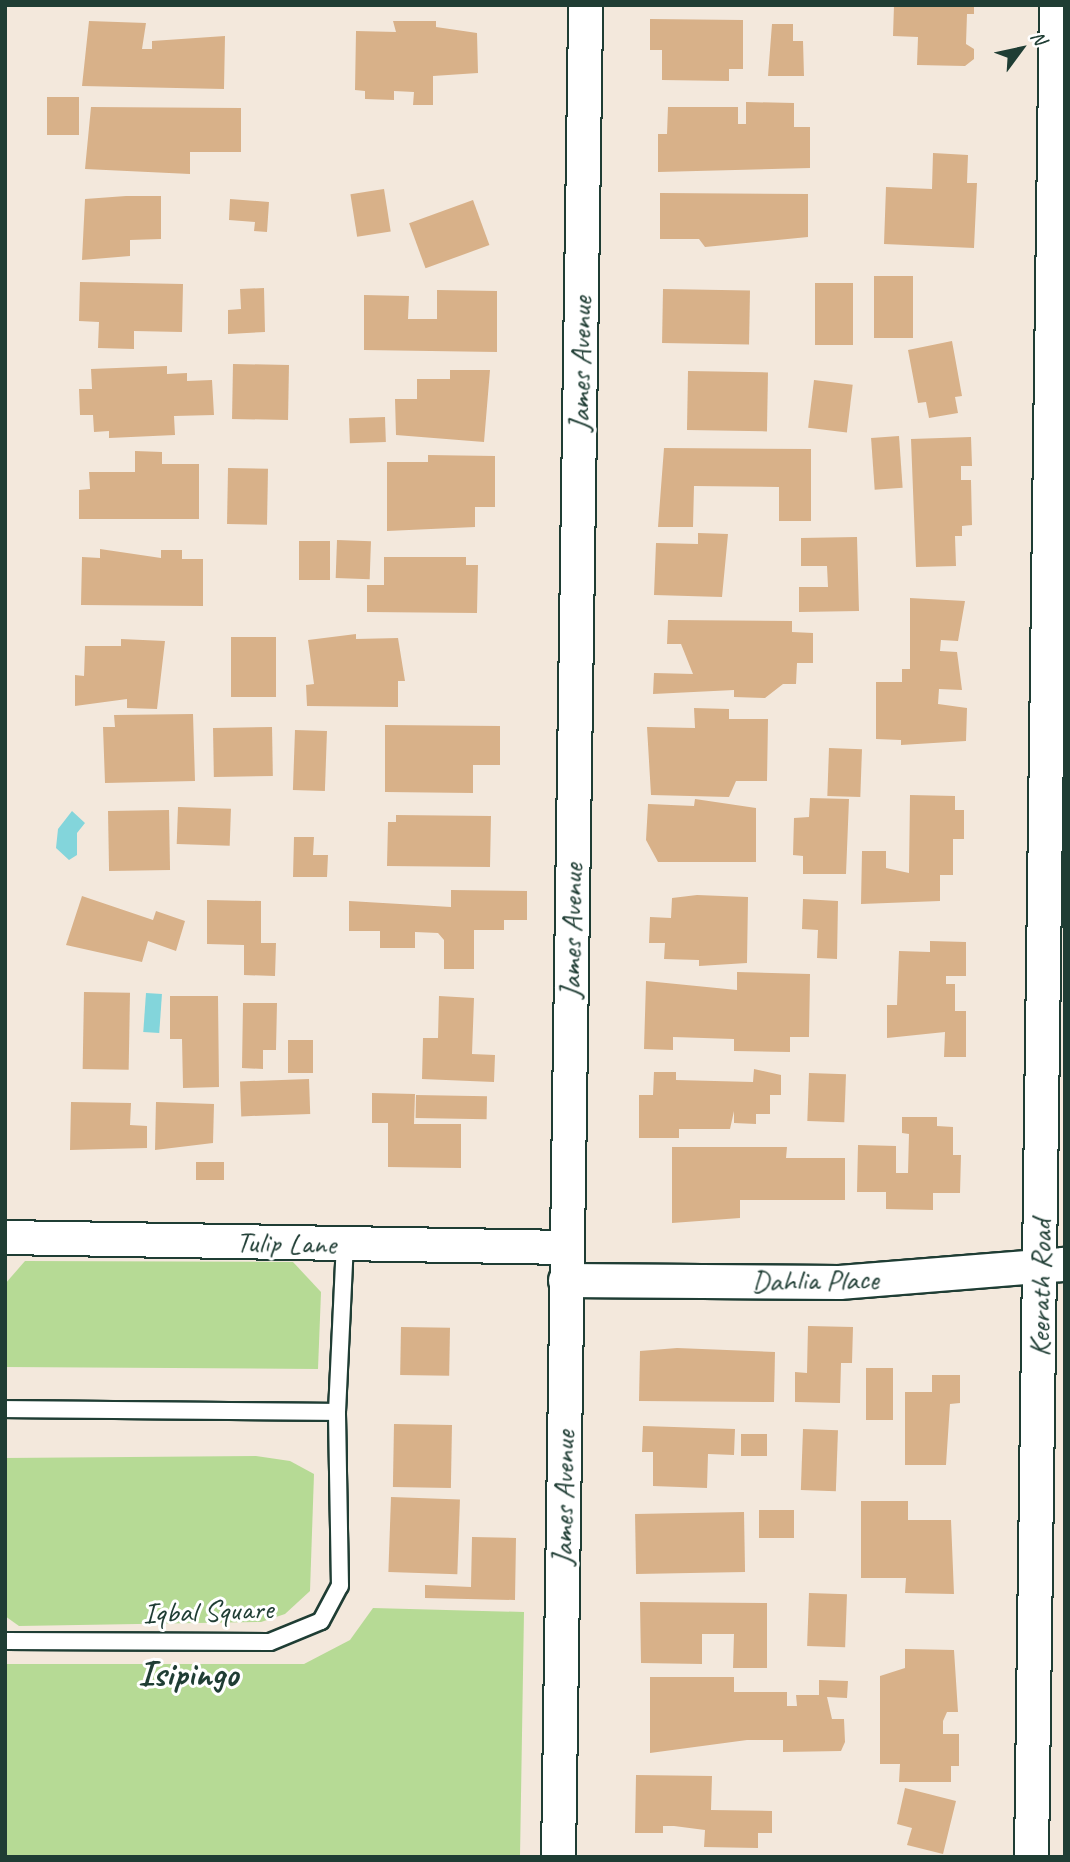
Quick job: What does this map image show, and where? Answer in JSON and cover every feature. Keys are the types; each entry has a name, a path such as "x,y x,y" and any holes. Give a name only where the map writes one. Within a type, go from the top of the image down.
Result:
{"street":[{"name":"James Avenue","path":"558,1857 586,5"},
{"name":"Keerath Road","path":"1031,1857 1052,1265 1056,5"},
{"name":"Tulip Lane","path":"5,1237 345,1245 566,1264"},
{"name":"Dahlia Place","path":"566,1264 839,1282 1052,1265"}],"lane":[{"name":"Iqbal Square","path":"5,1641 270,1642 321,1621 340,1586 337,1412 345,1245"},
{"path":"5,1409 337,1412"}],"green space":[{"path":"25,1261 293,1262 321,1292 318,1369 5,1367 5,1284"},
{"path":"256,1456 290,1461 314,1474 310,1591 285,1614 261,1622 19,1626 5,1616 5,1458"},
{"path":"373,1608 524,1612 520,1857 5,1857 5,1664 304,1664 350,1640"}],"water":[{"path":"72,811 85,823 77,833 77,855 69,860 56,848 58,829"},
{"path":"146,993 162,994 159,1033 143,1032"}],"building":[{"path":"894,5 974,5 974,14 967,14 966,44 974,49 974,59 965,66 917,65 918,37 893,36"},
{"path":"650,19 743,20 743,69 729,69 729,81 662,80 662,50 650,50"},
{"path":"89,21 146,23 142,49 152,49 152,41 225,36 224,89 82,86"},
{"path":"393,21 436,21 436,27 477,33 478,73 433,76 433,105 413,105 414,92 394,91 394,100 365,99 365,91 355,90 356,31 396,32"},
{"path":"772,24 793,24 793,41 803,41 804,76 768,76"},
{"path":"47,97 79,97 79,135 47,135"},
{"path":"746,102 794,103 794,127 810,127 810,168 658,172 658,134 667,134 668,107 738,107 738,124 746,124"},
{"path":"91,107 241,108 241,152 190,152 190,174 85,169"},
{"path":"933,153 968,155 967,183 977,183 974,248 884,244 886,187 932,189"},
{"path":"384,189 391,231 357,237 350,194"},
{"path":"660,193 808,194 808,237 705,247 699,239 660,239"},
{"path":"161,196 161,239 130,240 130,256 82,260 85,199"},
{"path":"230,199 269,202 267,232 254,231 255,222 229,220"},
{"path":"473,200 489,245 426,268 409,223"},
{"path":"874,276 913,276 913,338 874,338"},
{"path":"80,282 183,284 182,332 134,331 134,349 98,348 99,322 79,321"},
{"path":"815,283 853,283 853,345 815,345"},
{"path":"264,288 265,332 228,334 228,310 241,309 240,289"},
{"path":"663,289 750,291 749,345 662,343"},
{"path":"437,290 497,291 497,352 364,350 364,295 409,296 408,319 437,319"},
{"path":"952,341 962,396 955,397 958,413 929,418 926,402 918,403 908,350"},
{"path":"233,364 289,365 288,420 232,419"},
{"path":"167,366 167,374 187,373 187,381 212,380 214,415 174,416 175,435 109,438 109,431 94,432 93,415 80,415 79,389 92,389 91,369"},
{"path":"450,370 490,370 484,442 396,435 395,399 417,399 417,379 450,379"},
{"path":"688,371 768,372 767,431 687,430"},
{"path":"814,380 853,385 847,432 808,428"},
{"path":"385,417 386,442 350,443 349,418"},
{"path":"899,436 903,488 875,490 871,438"},
{"path":"971,437 972,466 961,466 961,480 971,480 972,525 962,526 962,536 955,536 956,566 916,567 911,439"},
{"path":"664,448 811,449 811,521 779,521 779,487 694,486 693,527 658,527"},
{"path":"135,451 162,452 162,464 199,464 199,519 79,519 79,490 90,489 89,472 135,472"},
{"path":"428,455 495,456 495,507 475,507 475,527 387,531 387,462 428,462"},
{"path":"228,468 268,469 267,525 227,524"},
{"path":"698,533 728,534 722,597 654,595 656,543 698,544"},
{"path":"857,537 859,611 799,612 799,587 828,587 827,566 801,566 801,538"},
{"path":"337,540 371,541 370,579 336,578"},
{"path":"299,541 330,541 330,580 299,580"},
{"path":"100,549 161,558 161,550 182,550 182,559 203,559 203,606 81,605 82,557 100,558"},
{"path":"384,557 466,557 466,565 478,565 477,613 367,612 367,585 384,585"},
{"path":"910,598 965,601 958,641 941,640 940,651 957,652 962,690 939,689 938,704 967,708 966,741 901,745 901,740 876,739 876,682 902,682 902,669 910,669"},
{"path":"668,620 792,621 792,632 813,633 813,663 797,663 796,684 783,684 765,698 734,697 734,690 653,694 654,673 693,674 681,644 667,644"},
{"path":"356,634 356,639 398,638 405,681 398,681 398,707 307,706 306,685 314,684 308,640"},
{"path":"231,637 276,637 276,697 231,697"},
{"path":"121,639 165,641 157,709 127,708 127,699 75,706 75,675 84,676 85,646 121,646"},
{"path":"694,708 729,709 729,719 768,719 767,781 736,781 729,797 651,795 647,727 695,728"},
{"path":"193,714 195,781 105,783 103,727 115,727 114,715"},
{"path":"385,725 500,726 500,765 473,765 473,793 385,792"},
{"path":"272,727 273,776 214,777 213,728"},
{"path":"295,730 327,731 325,791 293,790"},
{"path":"829,748 862,749 860,797 827,796"},
{"path":"910,795 955,796 955,810 964,810 964,839 953,839 953,875 940,875 940,901 861,904 862,851 886,851 886,868 909,873"},
{"path":"810,798 849,799 846,874 803,874 803,856 793,855 794,818 809,817"},
{"path":"695,799 756,808 756,862 658,862 646,840 648,804 694,806"},
{"path":"178,807 231,809 230,846 177,844"},
{"path":"169,810 170,870 109,871 108,811"},
{"path":"396,815 491,816 490,867 387,866 388,822 396,822"},
{"path":"294,837 314,837 313,855 328,855 327,877 293,877"},
{"path":"451,890 527,891 527,920 504,920 504,930 474,930 474,969 444,969 444,940 438,933 415,932 415,948 380,948 380,931 349,931 349,901 451,907"},
{"path":"697,895 748,897 747,963 699,966 699,960 664,959 665,943 649,943 650,917 671,918 672,898"},
{"path":"82,896 153,920 156,911 185,921 176,951 148,941 142,962 66,945"},
{"path":"803,899 838,901 837,959 817,958 818,930 802,929"},
{"path":"207,900 261,901 261,943 276,943 275,976 244,975 244,945 207,944"},
{"path":"930,941 966,942 966,976 946,976 946,984 955,984 955,1011 966,1011 966,1057 944,1057 945,1032 887,1038 887,1005 897,1005 899,951 930,952"},
{"path":"737,972 810,974 809,1037 790,1037 790,1052 734,1051 734,1039 673,1037 673,1050 644,1049 646,981 737,990"},
{"path":"84,992 130,993 129,1070 83,1069"},
{"path":"170,996 218,996 219,1087 183,1088 182,1039 170,1039"},
{"path":"439,996 474,998 472,1054 495,1055 494,1082 422,1079 423,1038 438,1038"},
{"path":"243,1003 277,1003 276,1050 263,1050 263,1069 242,1068"},
{"path":"288,1040 313,1040 313,1073 288,1073"},
{"path":"754,1069 781,1075 781,1095 770,1095 770,1114 756,1114 756,1124 734,1123 734,1111 730,1129 679,1129 679,1138 639,1138 639,1095 653,1095 654,1072 676,1072 676,1080 753,1082"},
{"path":"809,1073 846,1074 844,1122 807,1121"},
{"path":"309,1079 310,1114 241,1116 240,1081"},
{"path":"372,1093 415,1094 414,1124 461,1124 461,1168 388,1167 388,1123 372,1123"},
{"path":"416,1095 487,1096 487,1119 416,1118"},
{"path":"71,1102 131,1103 130,1125 147,1126 147,1148 70,1150"},
{"path":"156,1102 214,1104 213,1143 155,1150"},
{"path":"902,1117 937,1117 937,1126 953,1127 953,1155 961,1155 960,1193 933,1193 933,1210 886,1209 886,1192 857,1192 858,1145 896,1146 896,1173 908,1173 909,1134 902,1133"},
{"path":"672,1147 787,1147 786,1158 845,1158 845,1200 740,1200 740,1218 672,1223"},
{"path":"196,1162 224,1162 224,1180 196,1180"},
{"path":"808,1326 853,1327 852,1363 841,1363 840,1403 795,1402 795,1372 807,1373"},
{"path":"401,1327 450,1328 449,1376 400,1375"},
{"path":"677,1348 775,1352 774,1402 639,1401 640,1351"},
{"path":"866,1368 893,1368 893,1420 866,1420"},
{"path":"932,1375 960,1375 960,1403 950,1404 946,1465 905,1465 905,1392 932,1392"},
{"path":"394,1424 452,1425 451,1488 393,1487"},
{"path":"643,1426 735,1429 734,1455 708,1454 707,1488 653,1486 653,1452 642,1452"},
{"path":"803,1429 838,1430 836,1491 801,1490"},
{"path":"741,1434 767,1434 767,1456 741,1456"},
{"path":"391,1497 460,1499 457,1574 388,1572"},
{"path":"861,1501 908,1501 908,1520 951,1520 954,1594 905,1593 906,1578 861,1578"},
{"path":"759,1510 794,1510 794,1538 759,1538"},
{"path":"744,1512 745,1572 636,1574 635,1514"},
{"path":"472,1537 516,1538 515,1600 425,1598 425,1585 471,1587"},
{"path":"809,1593 847,1594 845,1647 807,1646"},
{"path":"640,1602 767,1603 767,1668 733,1668 734,1634 702,1634 702,1664 641,1663"},
{"path":"905,1649 954,1650 958,1712 947,1712 943,1721 943,1734 959,1734 959,1766 951,1766 951,1782 899,1782 900,1764 880,1764 880,1676 905,1668"},
{"path":"650,1677 734,1677 734,1692 787,1692 787,1706 797,1706 796,1695 819,1695 819,1680 848,1681 847,1698 827,1697 832,1719 844,1719 845,1742 841,1751 783,1752 783,1740 747,1740 650,1753"},
{"path":"636,1775 712,1776 711,1810 772,1811 772,1833 758,1833 758,1848 704,1847 705,1830 674,1826 663,1826 663,1833 635,1833"},
{"path":"905,1788 956,1801 943,1854 907,1845 912,1828 897,1824"}],"district":[{"name":"Isipingo","path":"188,1673"}]}
